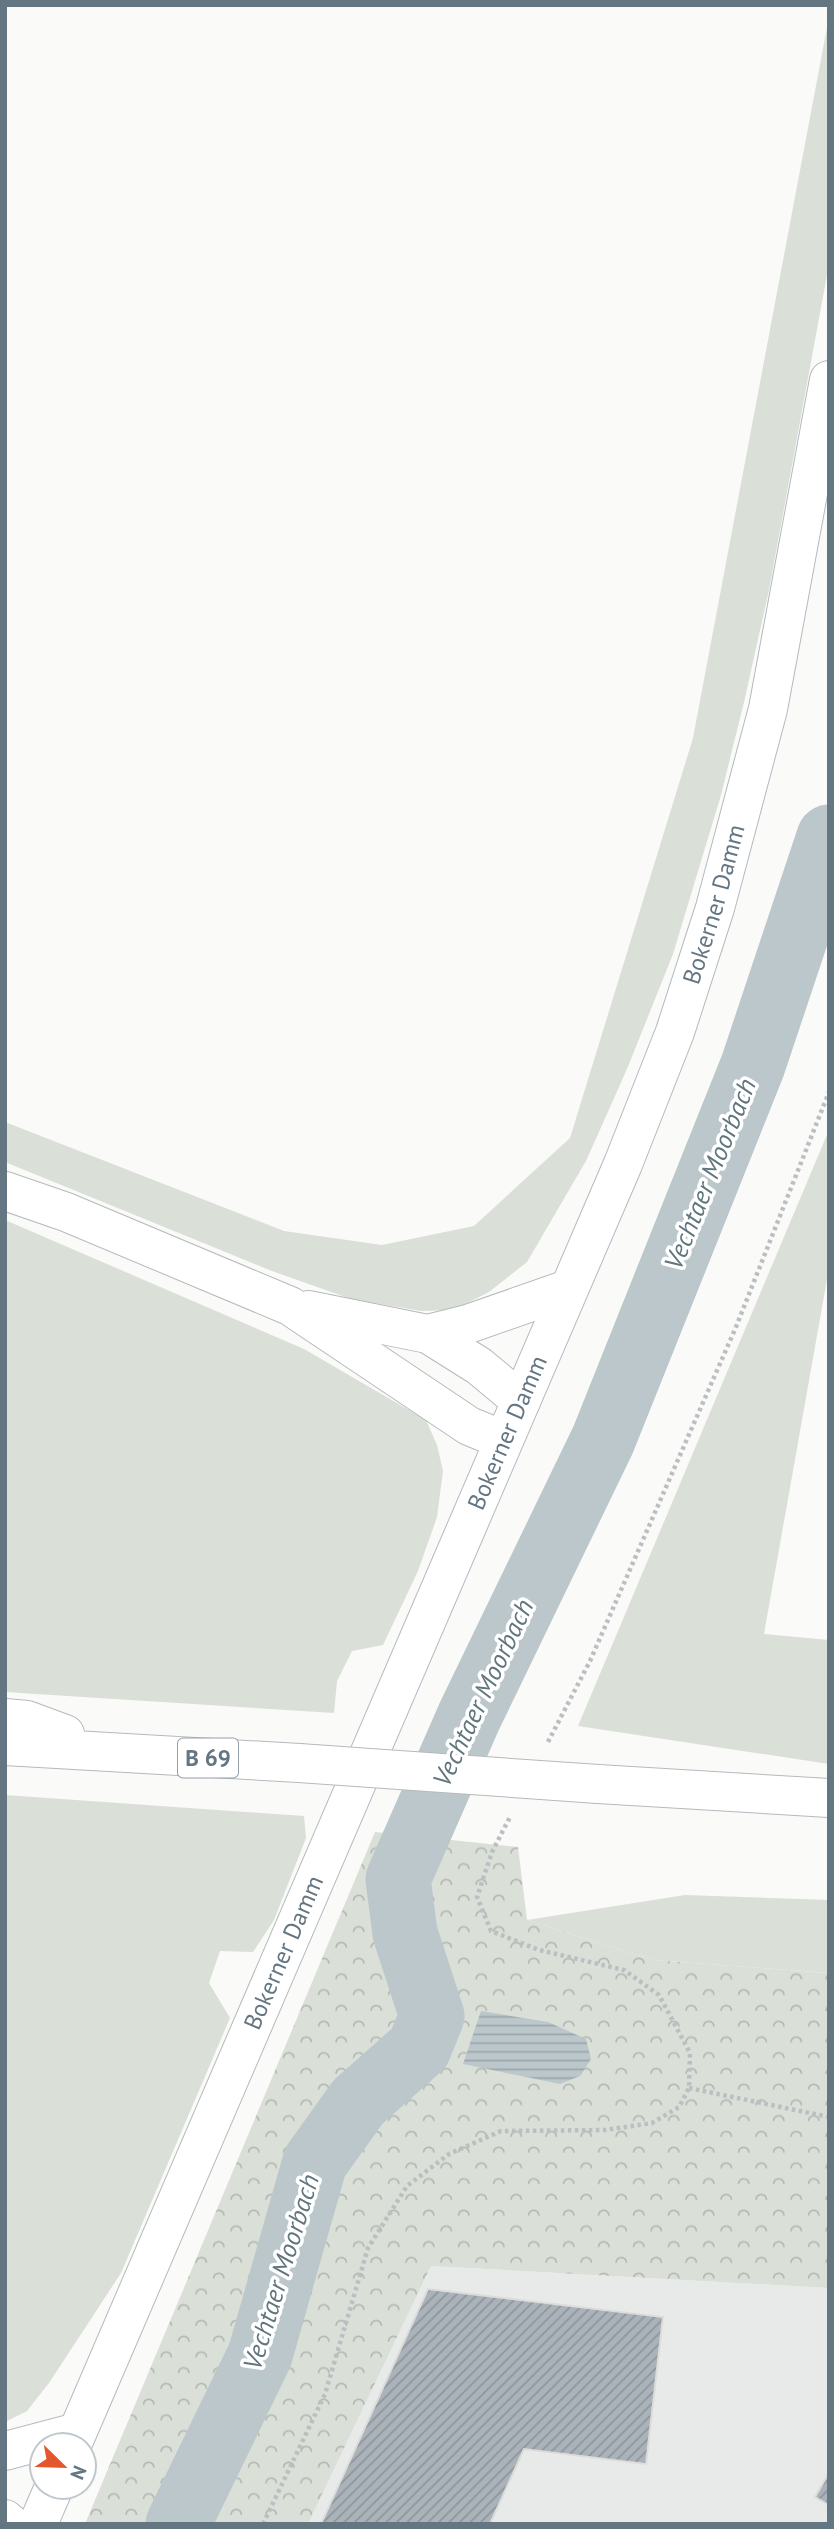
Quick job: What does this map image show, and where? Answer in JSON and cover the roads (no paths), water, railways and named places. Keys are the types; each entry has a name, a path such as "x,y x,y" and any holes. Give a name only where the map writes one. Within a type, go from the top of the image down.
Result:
{"main road":[{"name":"Bokerner Damm","path":"77,2431 623,1164 676,1032 715,908 768,709 829,380"},
{"path":"5,1191 66,1212 290,1306 469,1426 503,1440"},
{"path":"428,1334 468,1324 568,1289"},
{"path":"290,1306 428,1334 479,1366 521,1401"},
{"path":"5,1718 27,1720 117,1752"},
{"name":"B 69","path":"5,1746 829,1798"},
{"path":"5,2451 28,2447"},
{"path":"38,2524 48,2501"},
{"path":"5,2519 11,2524"}],"waterway":[{"name":"Vechtaer Moorbach","path":"178,2524 260,2355 315,2162 358,2102 419,2048 432,2016 405,1933 398,1879 469,1717 603,1440 753,1065 829,837"}]}
